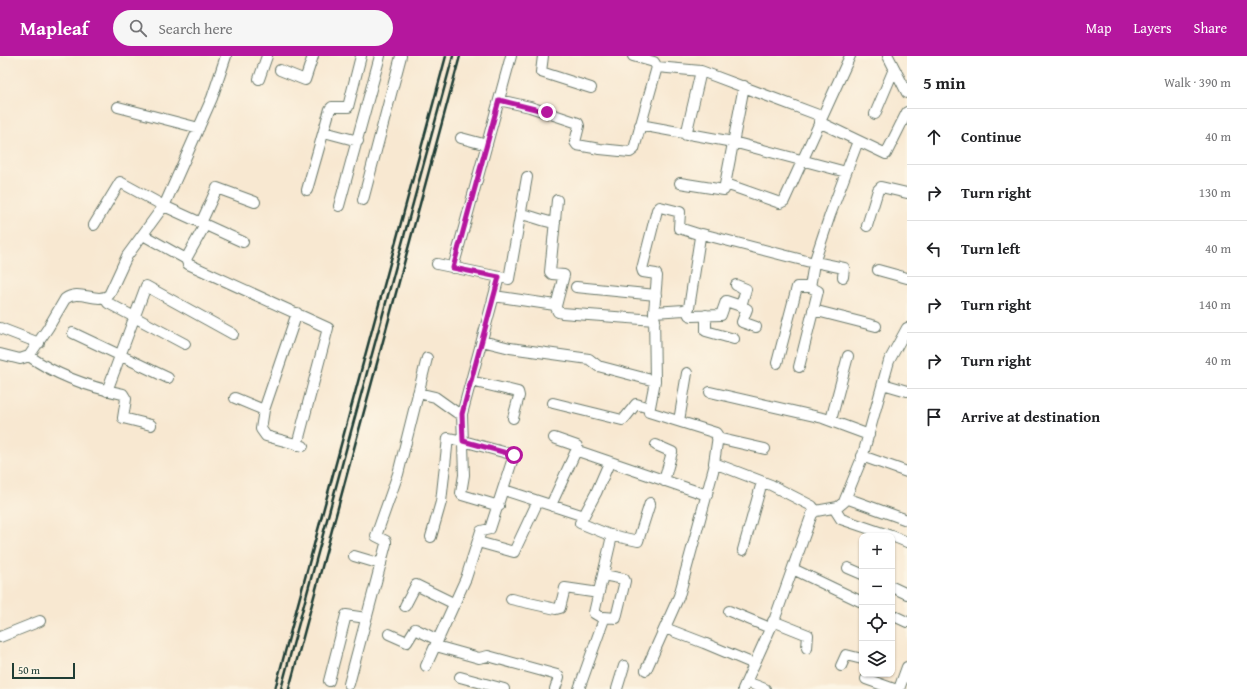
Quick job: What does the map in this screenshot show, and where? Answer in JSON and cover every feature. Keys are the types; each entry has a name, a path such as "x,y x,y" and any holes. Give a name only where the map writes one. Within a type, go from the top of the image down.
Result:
{"street":[{"path":"105,298 109,295 127,256 164,206 212,98 226,56"},
{"path":"259,79 266,56"},
{"path":"280,70 305,80 313,56"},
{"path":"307,190 331,108 348,107 360,56"},
{"path":"339,206 380,56"},
{"path":"363,200 401,56"},
{"path":"453,268 511,56"},
{"path":"543,56 540,72 592,88"},
{"path":"499,100 530,107 578,123 579,126 576,144 626,153 632,151 657,67 654,62 633,56"},
{"path":"726,184 782,202 850,56"},
{"path":"888,56 907,93"},
{"path":"657,67 702,71 744,86 820,119 858,141 888,153 907,112"},
{"path":"875,114 894,69"},
{"path":"686,135 702,71"},
{"path":"680,183 722,191 726,184 744,86"},
{"path":"118,107 199,128"},
{"path":"640,125 686,135 734,142 846,172"},
{"path":"324,132 358,140"},
{"path":"461,138 487,145"},
{"path":"810,287 815,262 858,141"},
{"path":"437,264 509,278 527,177"},
{"path":"94,225 120,182 164,206 243,242"},
{"path":"868,226 878,190 881,187 907,193"},
{"path":"186,258 203,224 217,188 255,202"},
{"path":"557,200 550,274 564,275 556,306 558,312 654,316 687,310"},
{"path":"646,670 679,596 715,464 717,438 716,433 650,413 649,408 655,382 654,316 657,275 643,272 642,269 658,208 680,212 679,228 701,235 704,234 844,268 843,277"},
{"path":"520,214 535,216 542,221 554,223"},
{"path":"143,235 186,258 188,264 327,327 328,330 300,445 266,436 262,433 261,423 296,314"},
{"path":"701,235 689,306 687,310 690,316 722,314 726,301 747,309 742,322 756,328"},
{"path":"878,270 907,278"},
{"path":"499,277 462,414 464,475 462,495 499,506"},
{"path":"107,391 144,286 147,285 233,334"},
{"path":"736,285 746,289 741,306"},
{"path":"576,287 656,295"},
{"path":"777,363 797,287 810,287 818,292 799,367"},
{"path":"0,354 20,359 29,356 39,343 65,299 76,294 105,298 108,302 185,344"},
{"path":"494,296 556,306"},
{"path":"813,310 876,326"},
{"path":"706,315 706,332 734,339"},
{"path":"0,328 39,343"},
{"path":"765,689 745,685 772,625 812,514 816,511 842,505 846,498 869,435 892,354 907,328"},
{"path":"72,333 120,354 168,378"},
{"path":"482,341 510,348 589,360 598,366 655,382"},
{"path":"29,356 60,375 107,391 123,394 126,397 124,419 152,425"},
{"path":"831,420 848,356"},
{"path":"349,684 387,543 376,536 398,474 427,358"},
{"path":"679,421 687,373"},
{"path":"471,381 518,392 519,396 513,418"},
{"path":"883,384 907,391"},
{"path":"418,392 434,397 456,412 462,414"},
{"path":"710,392 831,420 869,435"},
{"path":"235,398 264,410"},
{"path":"553,404 622,420 636,404 649,408"},
{"path":"426,666 466,578 481,531 490,529 499,506 514,455 449,438 447,440 441,502 431,537"},
{"path":"554,438 578,446 578,451"},
{"path":"717,438 765,449"},
{"path":"656,445 672,452 664,481"},
{"path":"578,451 609,463 707,495"},
{"path":"551,505 575,453 578,451"},
{"path":"862,456 907,472"},
{"path":"609,463 581,524 611,535 638,541 650,504"},
{"path":"715,464 762,482 812,506 816,511"},
{"path":"744,550 762,482"},
{"path":"504,490 584,516"},
{"path":"846,498 907,520"},
{"path":"478,542 514,552 538,501"},
{"path":"834,508 841,519 883,533"},
{"path":"603,575 624,579 625,581 616,618 604,617 594,613 611,535"},
{"path":"895,537 907,542"},
{"path":"354,556 381,564"},
{"path":"848,568 859,573"},
{"path":"793,569 859,601"},
{"path":"405,606 416,585 454,604"},
{"path":"511,599 556,609 560,608 565,588 598,593"},
{"path":"895,588 907,594"},
{"path":"729,611 808,635 807,648"},
{"path":"329,681 346,615 366,618"},
{"path":"895,616 907,622"},
{"path":"579,689 604,617"},
{"path":"0,637 40,621"},
{"path":"664,628 754,664"},
{"path":"389,634 407,642 415,629 437,643 479,658 488,656 557,675 559,677 555,689"},
{"path":"841,666 846,655 859,658"},
{"path":"617,689 624,666"},
{"path":"899,689 907,667"},
{"path":"460,677 504,689"},
{"path":"866,679 894,689"}],"railway":[{"path":"275,689 446,56"},
{"path":"281,689 453,56"},
{"path":"289,689 460,56"}],"route":[{"path":"514,455 463,441 462,414 499,277 453,268 499,100 547,112"}]}
